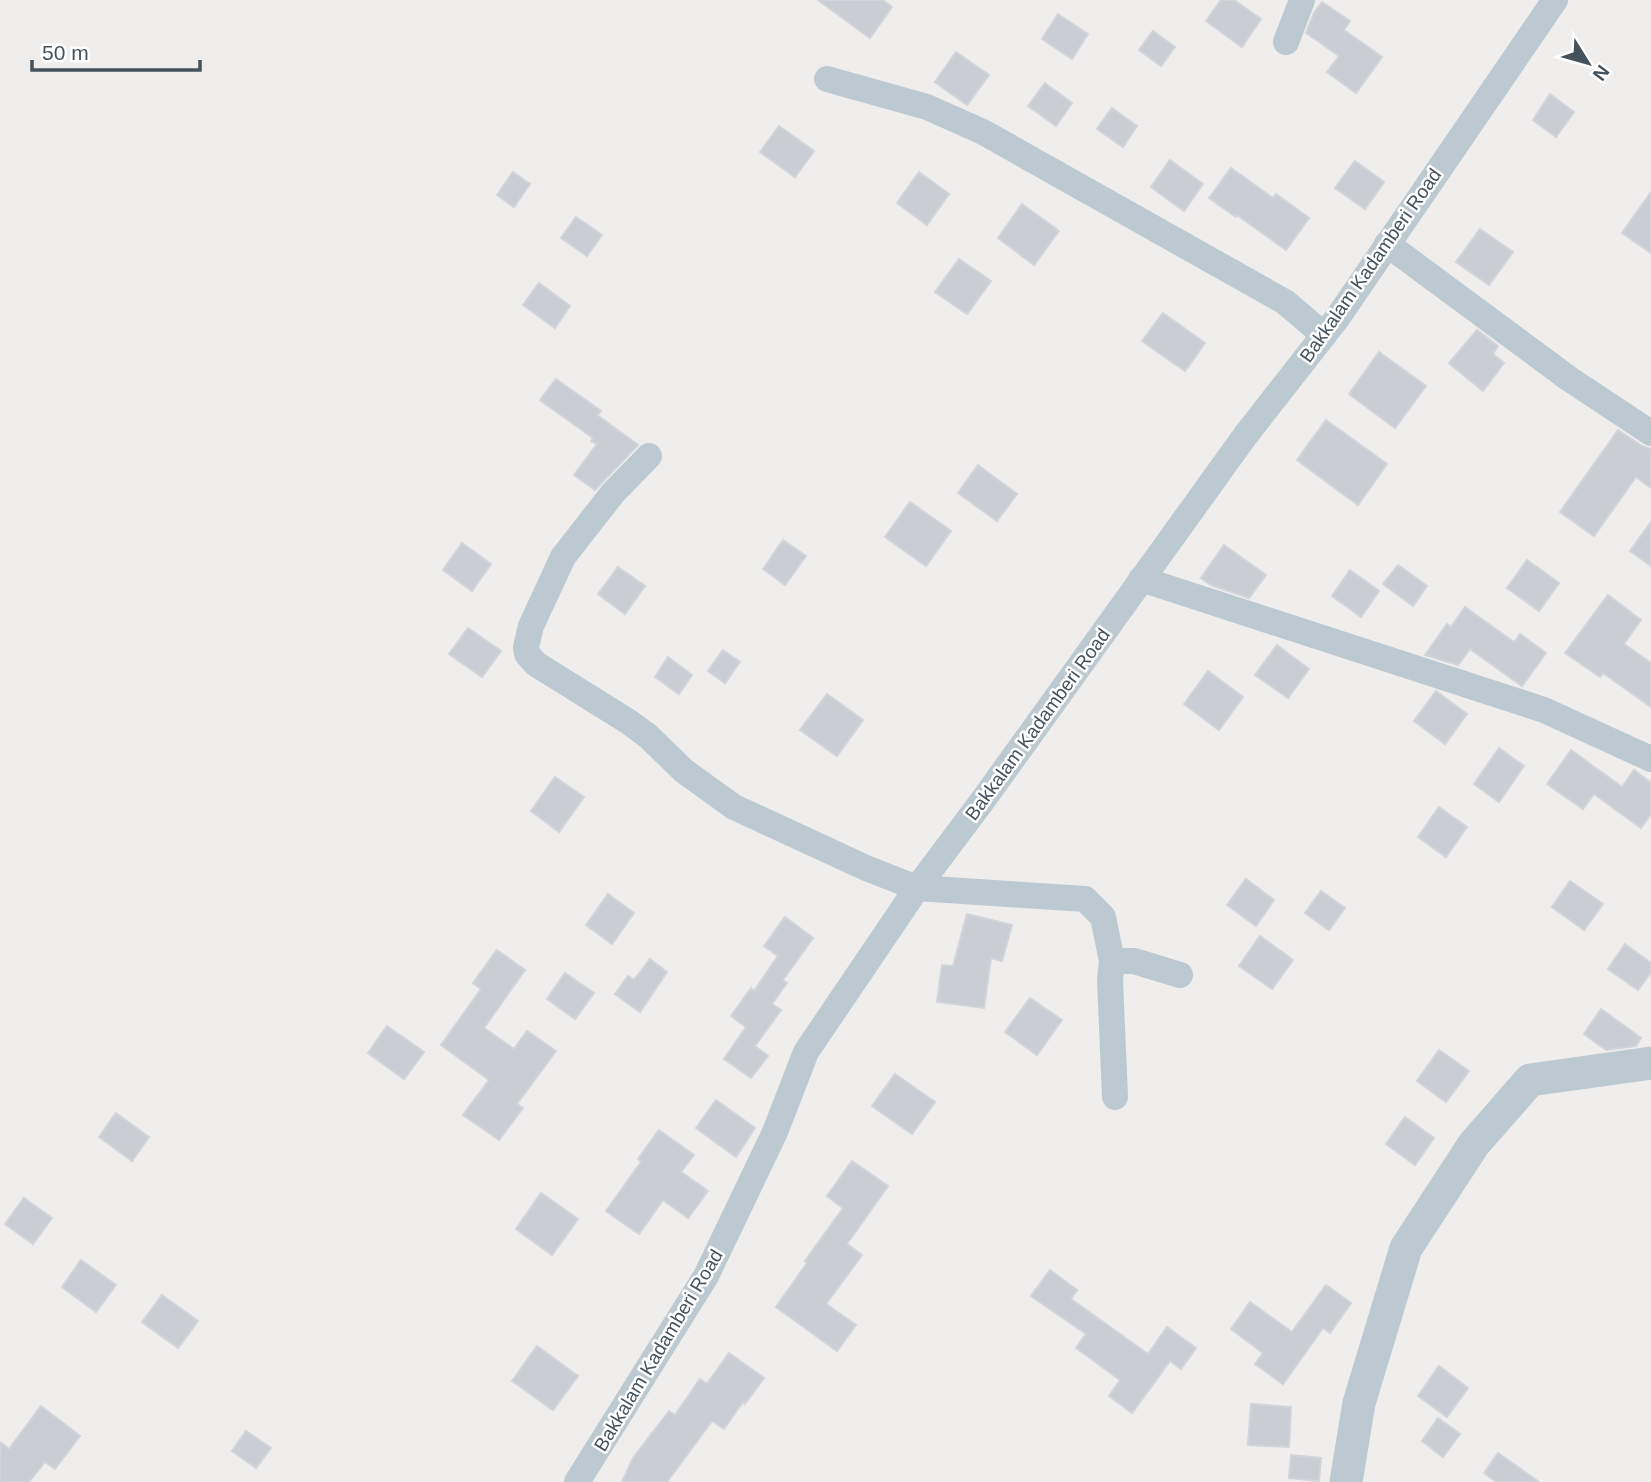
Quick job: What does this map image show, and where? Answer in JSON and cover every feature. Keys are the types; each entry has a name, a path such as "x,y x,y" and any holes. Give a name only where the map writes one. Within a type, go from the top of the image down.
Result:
{"street":[{"path":"1286,42 1302,0"},
{"name":"Bakkalam Kadamberi Road","path":"577,1482 706,1276 775,1132 806,1052 917,888 1140,579 1245,436 1324,335 1555,0"},
{"path":"827,79 928,107 983,132 1285,302 1324,335"},
{"path":"1387,244 1568,377 1651,433"},
{"path":"649,456 613,493 563,557 531,626 527,654 536,664 648,736 684,771 734,807 855,863 917,888 1085,899 1103,917 1112,961 1110,980 1115,1097"},
{"path":"1140,579 1544,710 1651,759"},
{"path":"1112,961 1134,961 1180,975"},
{"path":"1346,1482 1359,1403 1406,1248 1474,1144 1530,1080 1651,1063"}],"building":[{"path":"818,0 883,0 892,7 870,38"},
{"path":"1221,0 1234,0 1261,19 1242,47 1206,21"},
{"path":"1322,2 1350,21 1344,30 1382,57 1356,93 1327,72 1339,56 1306,33"},
{"path":"1058,14 1088,34 1072,59 1042,39"},
{"path":"1153,31 1175,47 1161,66 1139,50"},
{"path":"956,52 989,75 967,105 935,82"},
{"path":"1045,83 1072,103 1056,126 1028,106"},
{"path":"1550,94 1574,112 1556,137 1533,120"},
{"path":"1112,108 1137,126 1123,147 1097,129"},
{"path":"779,126 814,151 795,177 760,152"},
{"path":"1170,160 1203,184 1184,211 1151,187"},
{"path":"1355,161 1384,182 1365,209 1335,188"},
{"path":"1231,168 1273,198 1276,194 1309,218 1286,250 1209,198"},
{"path":"513,172 530,184 514,207 497,195"},
{"path":"919,172 949,194 927,225 897,203"},
{"path":"1651,192 1651,253 1622,233"},
{"path":"1022,204 1059,231 1034,265 998,238"},
{"path":"576,217 602,235 587,256 561,238"},
{"path":"1480,229 1513,252 1489,285 1456,262"},
{"path":"959,259 991,281 967,314 935,292"},
{"path":"539,283 570,306 555,328 523,305"},
{"path":"1163,313 1205,343 1185,371 1142,341"},
{"path":"1477,330 1498,346 1493,354 1504,363 1483,391 1449,363"},
{"path":"1379,352 1426,386 1395,428 1349,394"},
{"path":"556,379 601,411 597,415 638,445 595,490 574,475 597,444 591,441 593,438 540,400"},
{"path":"1326,420 1387,464 1358,505 1297,460"},
{"path":"1618,430 1651,449 1651,488 1636,477 1594,536 1560,512"},
{"path":"978,465 1017,494 997,521 958,493"},
{"path":"910,502 951,531 926,566 885,537"},
{"path":"1651,522 1651,566 1630,551"},
{"path":"783,540 806,556 785,585 763,569"},
{"path":"462,543 491,564 472,591 443,570"},
{"path":"1224,545 1266,575 1249,598 1211,585 1201,578"},
{"path":"1527,560 1559,583 1539,611 1507,588"},
{"path":"1398,565 1427,586 1413,606 1383,584"},
{"path":"618,567 645,586 625,614 598,594"},
{"path":"1350,570 1379,591 1361,617 1332,596"},
{"path":"1608,595 1641,620 1624,644 1651,663 1651,707 1603,673 1600,677 1565,653"},
{"path":"1465,607 1514,642 1520,634 1546,653 1522,686 1470,649 1458,665 1425,655 1447,624 1451,627"},
{"path":"468,628 501,651 482,677 449,654"},
{"path":"1277,645 1309,669 1288,698 1255,675"},
{"path":"723,650 740,662 725,683 708,671"},
{"path":"668,657 692,675 679,694 655,677"},
{"path":"1208,671 1243,697 1219,730 1184,704"},
{"path":"1436,691 1467,714 1445,744 1414,721"},
{"path":"827,694 863,720 837,756 800,730"},
{"path":"1499,748 1524,766 1499,802 1474,784"},
{"path":"1571,750 1622,787 1634,770 1651,783 1651,814 1641,828 1594,794 1583,809 1547,784"},
{"path":"555,777 584,797 559,832 531,811"},
{"path":"1439,807 1467,827 1446,857 1418,837"},
{"path":"1246,879 1274,900 1256,926 1227,905"},
{"path":"1570,881 1603,904 1584,930 1552,907"},
{"path":"1321,891 1345,908 1329,930 1305,913"},
{"path":"608,894 634,913 612,944 586,925"},
{"path":"967,914 1012,925 1002,961 991,958 984,1008 937,1002 942,965 953,966"},
{"path":"785,917 813,938 783,980 787,983 772,1004 781,1010 755,1046 768,1056 751,1078 724,1059 746,1027 731,1016 751,988 754,991 778,956 764,946"},
{"path":"1260,936 1293,960 1272,989 1239,966"},
{"path":"1625,944 1651,963 1651,972 1638,990 1608,969"},
{"path":"497,950 525,970 484,1028 514,1049 527,1031 556,1051 517,1104 523,1108 499,1140 463,1115 489,1080 441,1045 481,989 473,983"},
{"path":"650,959 667,972 640,1012 615,994 628,976 634,980"},
{"path":"565,973 594,993 575,1019 547,999"},
{"path":"1030,998 1062,1020 1037,1055 1005,1032"},
{"path":"1601,1009 1641,1038 1636,1046 1606,1050 1584,1034"},
{"path":"387,1026 424,1052 404,1079 368,1053"},
{"path":"1439,1050 1469,1071 1446,1102 1417,1081"},
{"path":"895,1074 935,1102 912,1134 872,1106"},
{"path":"716,1100 755,1128 736,1157 696,1128"},
{"path":"116,1113 149,1137 132,1161 99,1137"},
{"path":"1405,1117 1434,1138 1415,1165 1386,1144"},
{"path":"659,1130 694,1155 681,1172 708,1191 688,1218 663,1200 639,1234 606,1211 641,1162 638,1159"},
{"path":"852,1161 888,1186 847,1244 862,1255 826,1304 856,1325 837,1351 776,1307 843,1208 827,1196"},
{"path":"541,1193 578,1219 552,1255 516,1229"},
{"path":"24,1198 52,1218 33,1244 5,1224"},
{"path":"81,1260 116,1285 96,1312 62,1287"},
{"path":"1050,1270 1077,1290 1071,1299 1148,1354 1167,1327 1196,1348 1181,1369 1170,1361 1132,1413 1109,1396 1120,1380 1076,1348 1086,1334 1031,1296"},
{"path":"1326,1285 1351,1303 1330,1333 1323,1328 1283,1384 1255,1364 1263,1353 1231,1329 1250,1302 1292,1332"},
{"path":"162,1295 198,1321 178,1348 142,1322"},
{"path":"537,1346 578,1376 553,1410 512,1381"},
{"path":"729,1353 764,1378 745,1404 743,1402 724,1429 712,1421 667,1482 622,1482 633,1458 669,1411 675,1415 700,1379 707,1384"},
{"path":"1439,1366 1468,1388 1447,1417 1418,1396"},
{"path":"1251,1404 1291,1407 1289,1447 1248,1445"},
{"path":"41,1406 80,1436 55,1469 45,1462 29,1482 0,1482 0,1442 9,1449"},
{"path":"1438,1418 1460,1434 1443,1457 1422,1441"},
{"path":"246,1431 271,1448 256,1468 232,1451"},
{"path":"1498,1453 1539,1482 1497,1482 1484,1473"},
{"path":"1291,1455 1321,1458 1319,1481 1289,1478"}]}
